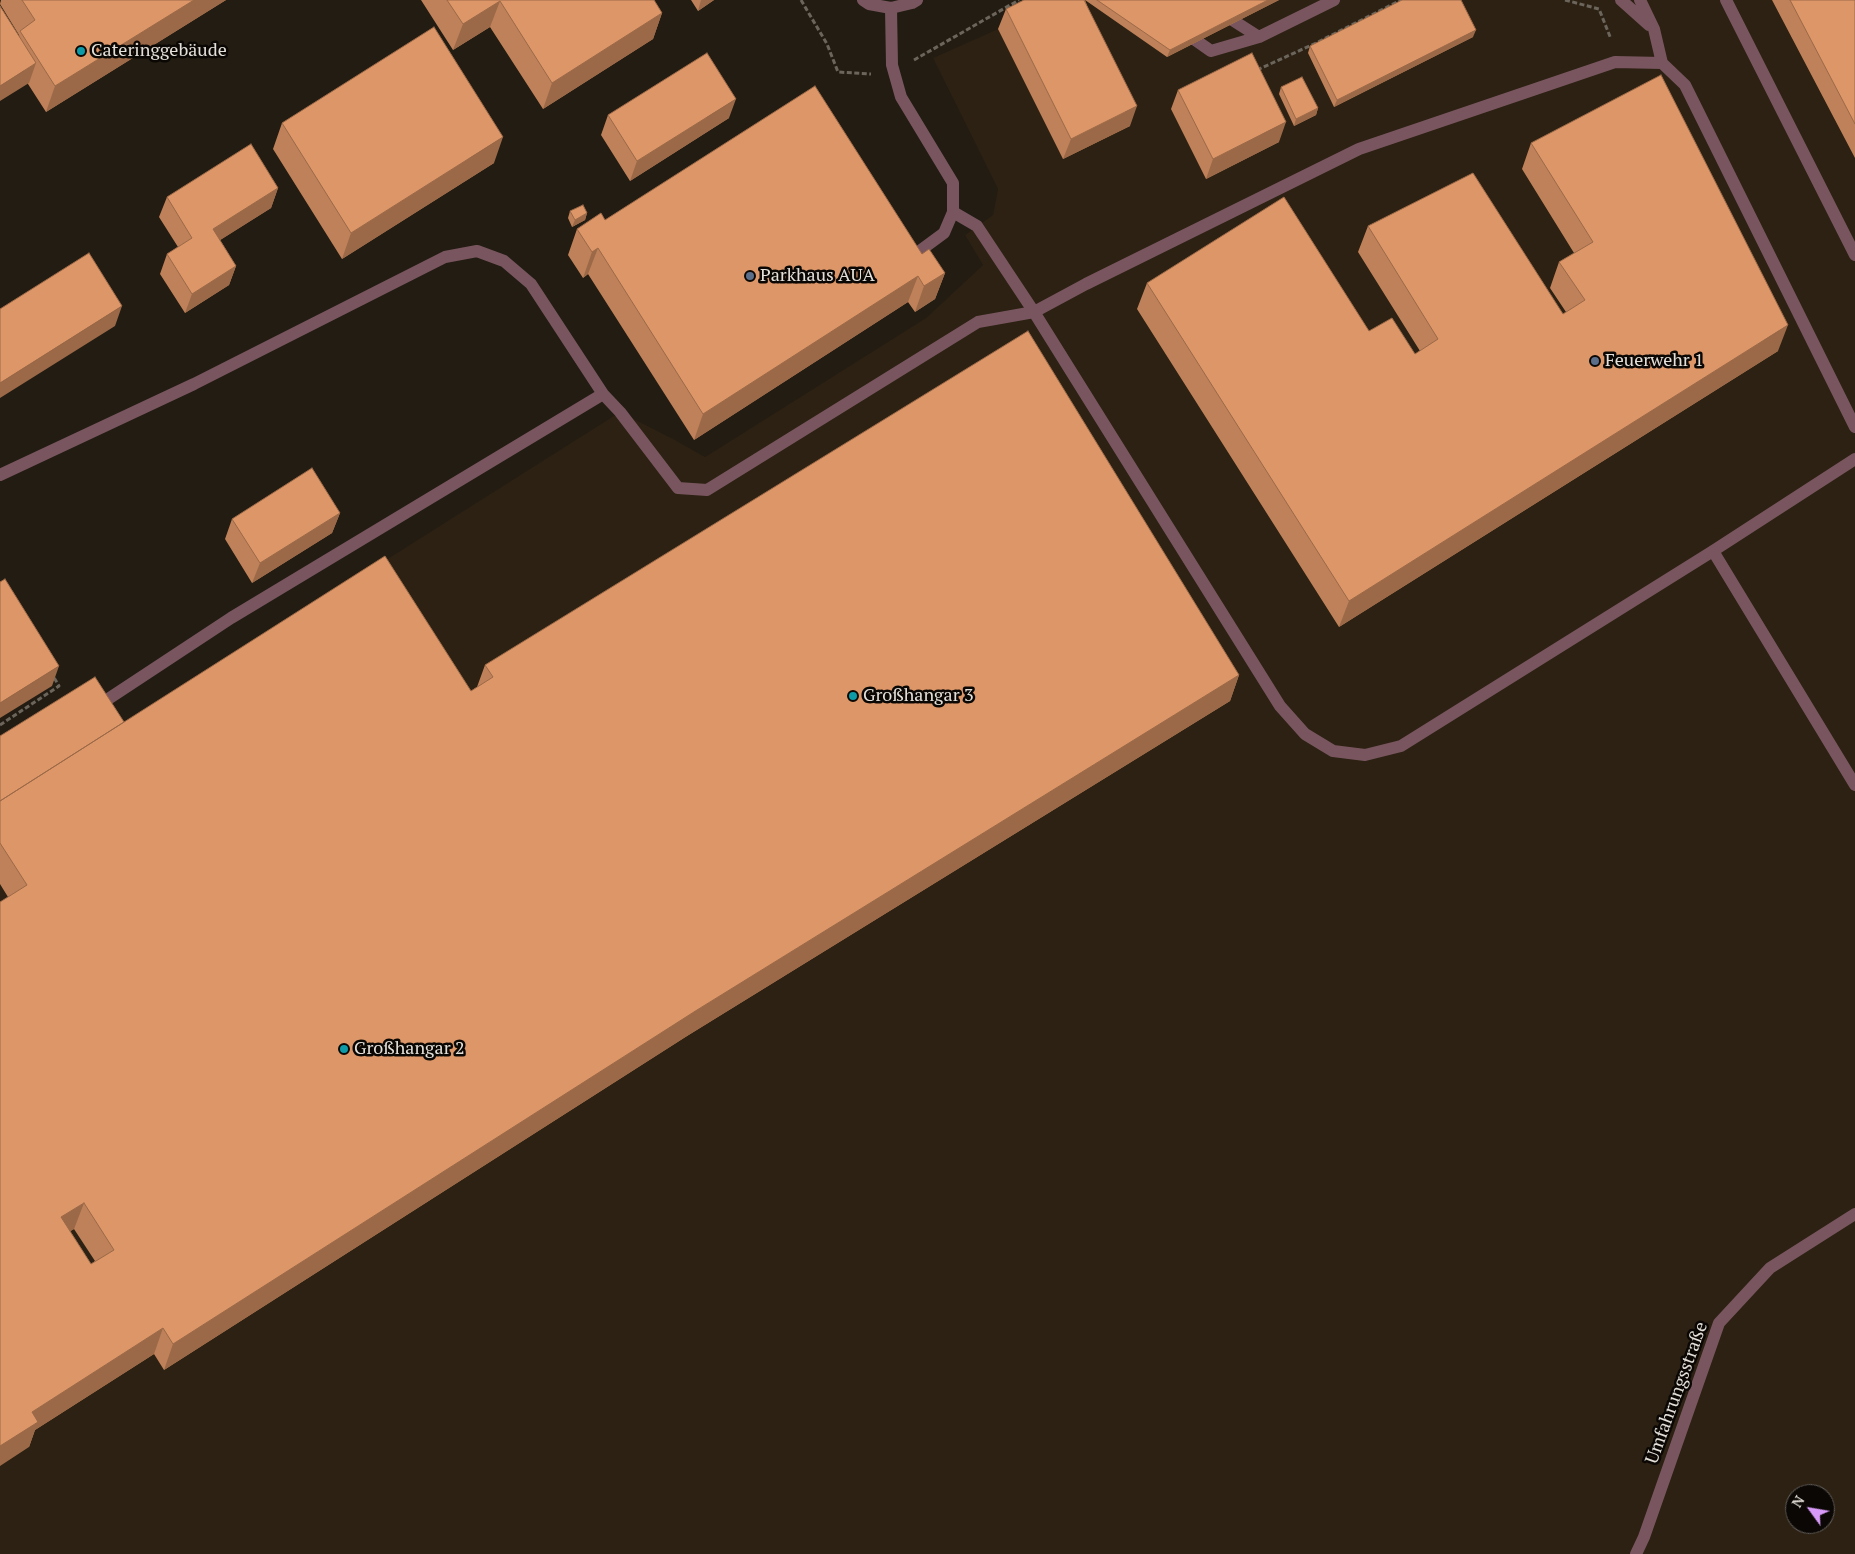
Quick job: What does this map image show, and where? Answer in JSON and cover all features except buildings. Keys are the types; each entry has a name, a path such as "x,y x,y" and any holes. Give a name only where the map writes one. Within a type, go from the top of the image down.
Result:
{"street":[{"path":"863,0 869,4 891,8 917,0"},
{"path":"1201,0 1259,37"},
{"path":"1621,0 1654,29"},
{"path":"1640,0 1654,29 1662,63 1685,85 1855,427"},
{"path":"1726,0 1855,255"},
{"path":"1170,22 1211,51 1259,37 1324,2"},
{"path":"891,8 892,65 901,97 953,183 953,212 944,233 902,264"},
{"path":"0,475 194,384 445,257 477,251 504,261 531,284 603,394 620,412 678,488 707,490 978,322 1034,312 1086,284 1358,149 1615,62 1662,63"},
{"path":"953,212 977,226 1034,312 1280,706 1304,734 1333,751 1364,755 1401,746 1713,551 1855,459"},
{"path":"86,714 231,618 603,394"},
{"path":"1713,551 1855,785"},
{"name":"Umfahrungsstraße","path":"1636,1554 1644,1537 1719,1323 1770,1268 1855,1214"}],"path":[{"path":"1565,0 1599,9 1615,49 1615,62"},
{"path":"0,724 59,686 49,670"}],"shaded area":[{"path":"1056,0 1855,0 1855,1554 0,1554 0,804 620,412 705,457 926,318 983,265 965,235 993,215 998,189 933,58"}],"place":[{"name":"Cateringgebäude","path":"81,51"},
{"name":"Parkhaus AUA","path":"750,276"},
{"name":"Feuerwehr 1","path":"1595,361"},
{"name":"Großhangar 3","path":"853,696"},
{"name":"Großhangar 2","path":"344,1049"}]}
